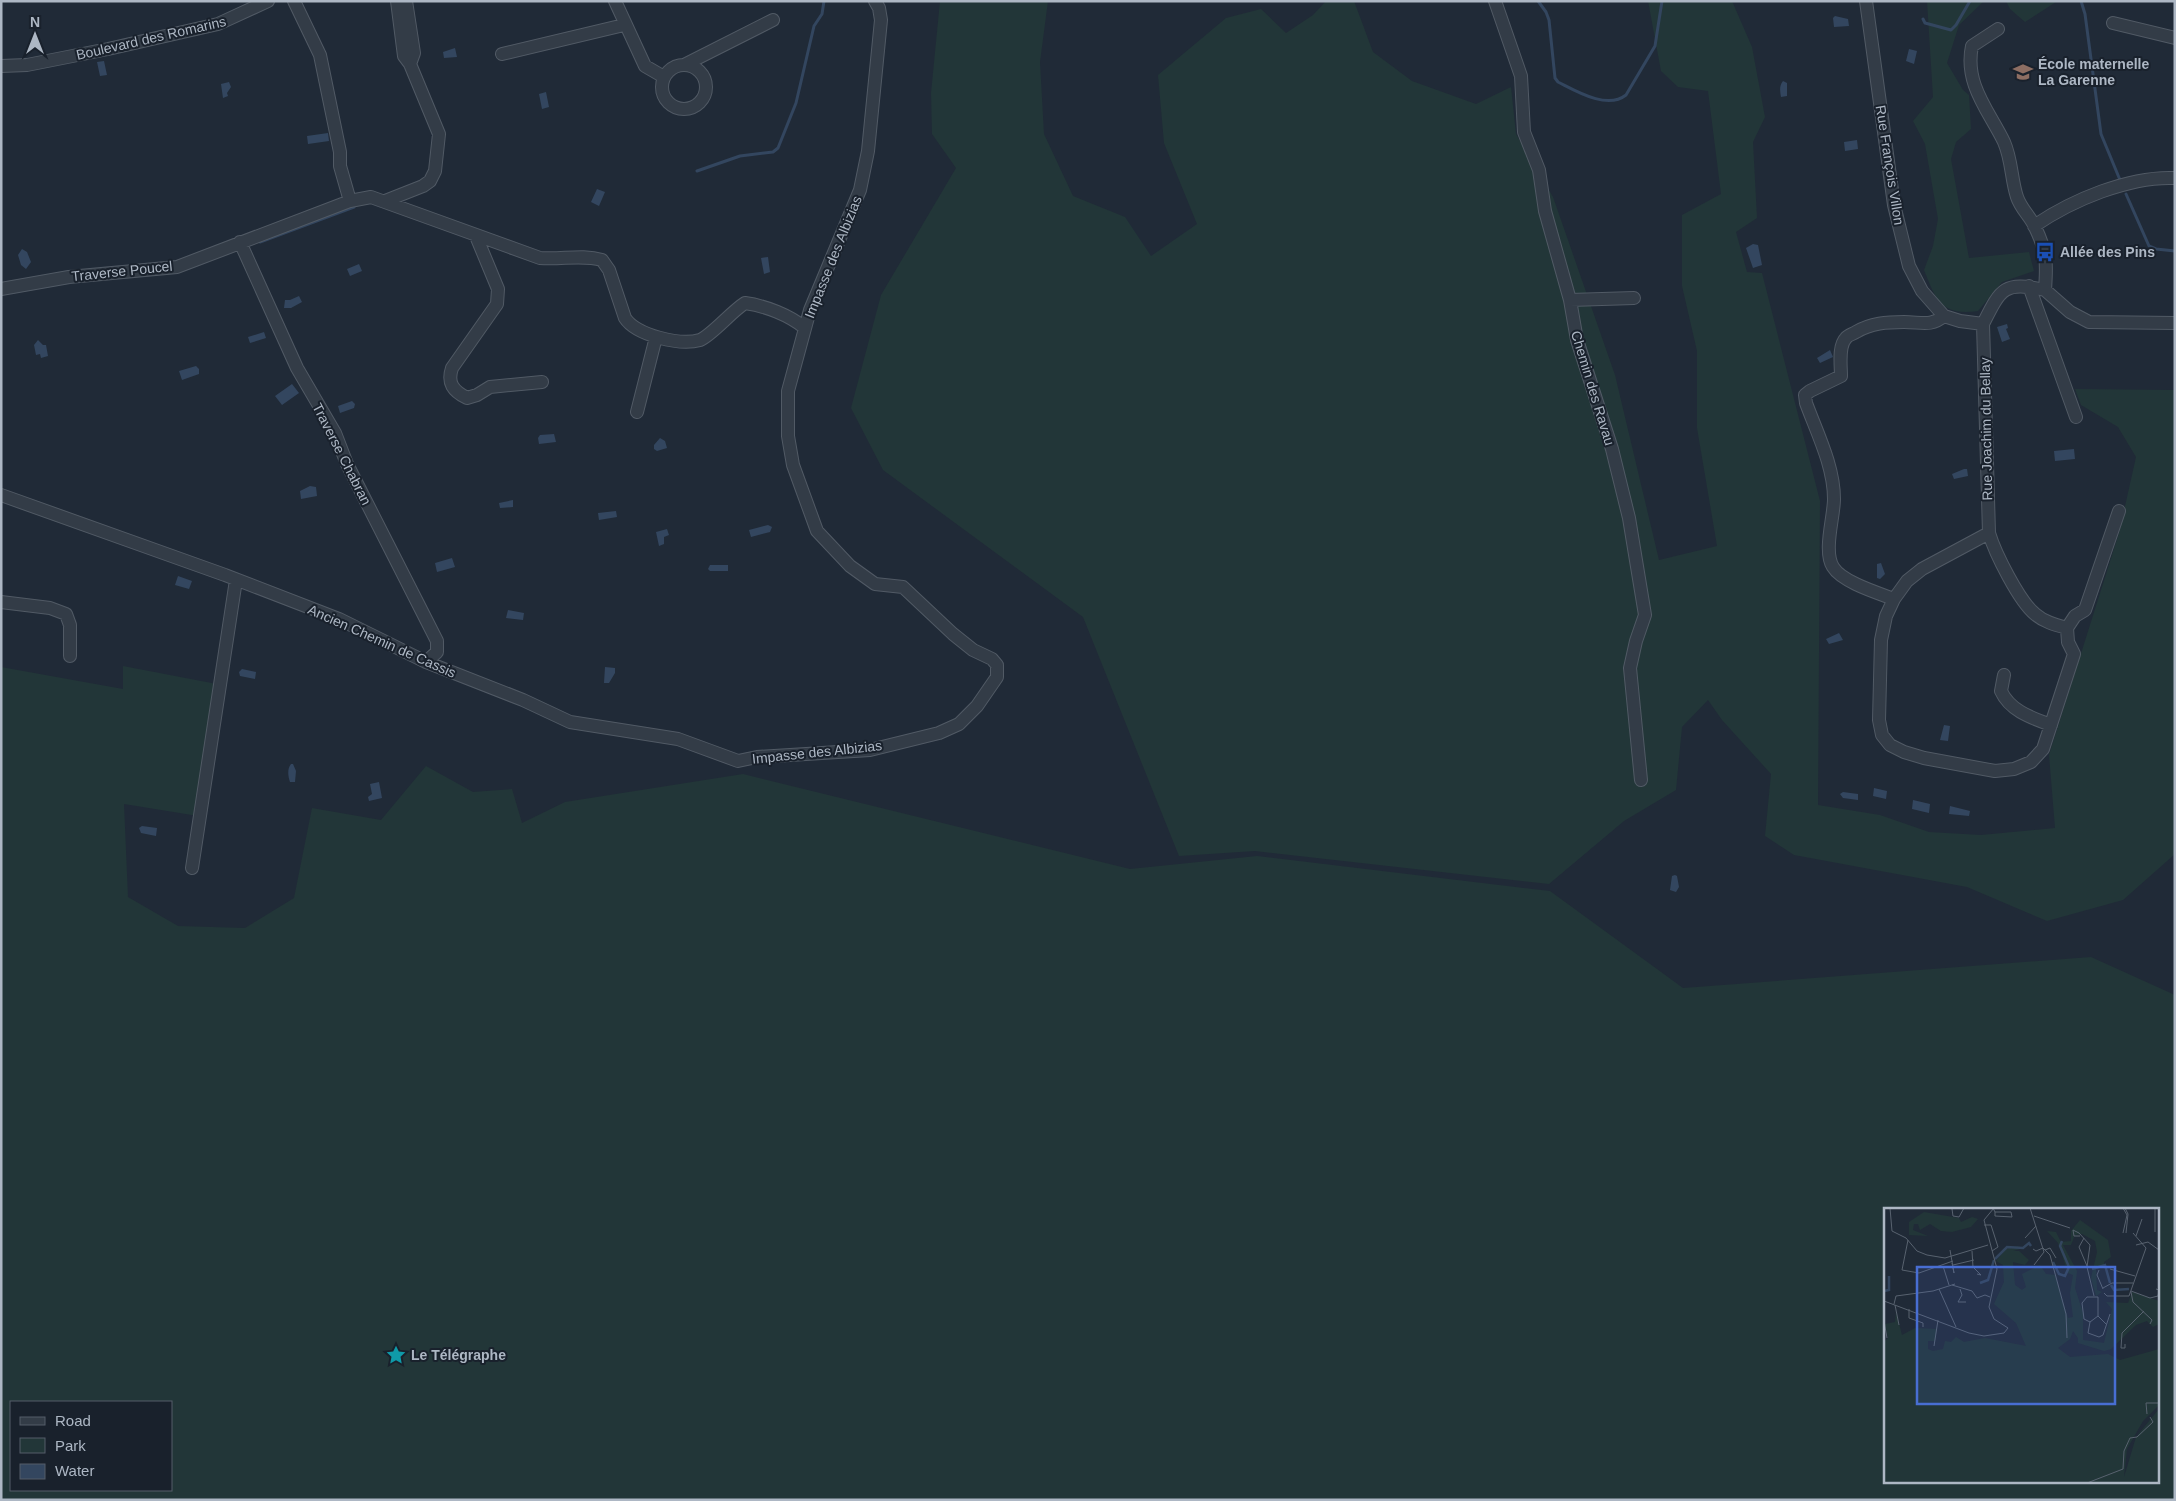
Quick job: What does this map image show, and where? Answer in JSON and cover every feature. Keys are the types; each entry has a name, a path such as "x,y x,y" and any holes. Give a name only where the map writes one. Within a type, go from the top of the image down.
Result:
{"street":[{"name":"Boulevard des Romarins","path":"1,66 27,65 218,24 268,1"},
{"path":"294,1 320,55 340,152 340,166 350,201"},
{"path":"385,201 423,186 430,181 435,171 439,134 410,64 404,56 398,1"},
{"path":"406,1 414,53 410,64"},
{"path":"615,1 624,25 645,66 664,77"},
{"name":"Impasse des Albizias","path":"738,760 757,756 870,750 939,733 959,724 977,706 996,677 997,665 992,659 973,650 903,587 875,584 850,566 817,531 793,465 788,436 788,391 810,310 860,190 868,151 881,20 879,8 875,1"},
{"name":"Chemin des Ravau","path":"1495,1 1521,76 1524,132 1539,170 1545,211 1570,300 1577,340 1612,449 1630,518 1645,615 1636,641 1630,668 1641,780"},
{"name":"Rue François Villon","path":"1866,2 1894,205 1909,266 1922,291 1944,316"},
{"path":"684,65 700,71 706,86 702,101 688,109 680,109 666,100 662,85 664,77 676,66 684,65 773,20"},
{"path":"2113,23 2175,38"},
{"path":"502,54 624,25"},
{"path":"1998,29 1972,46 1970,56 1976,92 2009,154 2017,197 2023,211 2034,226 2048,260 2045,290"},
{"path":"2034,226 2073,203 2106,191 2142,180 2175,178"},
{"path":"411,211 413,200 423,186"},
{"name":"Traverse Poucel","path":"1,289 69,276 176,267 359,197 371,197 540,258 560,260 588,256 602,260 609,270 628,324 638,330 656,336"},
{"path":"476,236 498,289 497,304 452,368 449,377 453,389 467,398 477,395 490,387 542,382"},
{"name":"Traverse Chabran","path":"240,242 297,368 335,433 347,464 437,642 437,652 426,662"},
{"path":"1894,599 1855,585 1833,568 1829,553 1834,499 1832,477 1806,403 1805,395 1841,376 1842,348 1846,338 1863,328 1881,322 1929,324 1937,322 1944,316 1960,321 1983,324 1997,297 2008,288 2020,285 2045,290 2070,312 2088,322 2175,323"},
{"path":"2029,286 2076,417"},
{"path":"1570,300 1634,298"},
{"path":"637,412 656,336 687,342 701,339 745,303 754,304 792,318 805,328"},
{"name":"Rue Joachim du Bellay","path":"1983,324 1989,533 1994,552 2034,614 2048,622 2067,628"},
{"name":"Ancien Chemin de Cassis","path":"1,495 339,619 426,662 523,700 570,722 678,740 738,760"},
{"path":"1989,533 1922,569 1907,581 1894,599 1886,616 1882,640 1878,720 1882,736 1890,745 1904,752 1924,758 1995,771 2014,769 2031,762 2043,749 2074,654 2068,642 2067,628 2075,616 2084,610 2119,511"},
{"path":"192,868 236,580"},
{"path":"1,602 50,608 66,614 70,625 70,656"},
{"path":"2004,675 2001,691 2008,701 2028,717 2051,725"}],"green space":[{"path":"940,1 1048,1 1040,62 1044,134 1073,196 1125,217 1151,256 1197,224 1164,143 1158,75 1226,18 1261,9 1286,33 1313,15 1326,1 1354,1 1373,52 1412,81 1476,104 1511,87 1516,134 1553,197 1615,375 1659,560 1717,546 1697,428 1697,351 1682,286 1682,215 1721,194 1708,91 1678,87 1661,71 1648,1 1732,1 1752,47 1765,117 1753,142 1757,218 1736,232 1747,272 1762,273 1820,501 1818,805 1880,815 1929,832 1981,835 2055,828 2049,755 2119,533 2136,457 2118,427 2081,405 2075,389 2175,390 2175,854 2123,900 2047,921 1967,887 1794,855 1765,836 1771,774 1722,720 1708,700 1682,727 1676,790 1624,821 1549,884 1255,851 1179,856 1083,617 883,470 851,408 881,295 956,168 932,134 931,93"},
{"path":"1927,1 1998,1 1983,2 1959,25 1947,63 1963,90 1969,95 1971,129 1956,142 1951,159 1969,258 2029,252 2034,271 2002,282 1978,311 1956,311 1942,304 1932,290 1924,270 1933,246 1938,219 1925,144 1913,121 1933,97"},
{"path":"2006,1 2056,2 2025,22 2010,9"},
{"path":"123,666 222,685 198,816 124,804 128,897 178,926 245,928 294,898 312,808 381,820 426,766 473,792 512,789 522,823 565,802 743,774 1130,869 1257,856 1550,891 1683,988 2091,957 2175,995 2175,1500 1,1500 1,667 123,689"}],"water":[{"path":"1835,16 1848,19 1849,26 1834,27 1833,18"},
{"path":"455,48 457,57 444,58 443,52"},
{"path":"1909,49 1917,51 1914,64 1906,61"},
{"path":"104,61 107,75 100,76 97,62"},
{"path":"1783,81 1787,83 1787,96 1781,97 1780,87"},
{"path":"229,82 231,87 227,93 228,96 223,98 221,84"},
{"path":"546,92 549,107 542,109 539,94"},
{"path":"328,133 329,141 308,144 307,136"},
{"path":"1857,140 1858,149 1845,151 1844,142"},
{"path":"597,189 605,192 599,206 591,202"},
{"path":"1753,244 1758,245 1762,265 1753,268 1746,248"},
{"path":"22,249 27,252 31,262 26,269 21,265 18,255"},
{"path":"768,257 770,272 764,274 761,258"},
{"path":"359,264 362,271 350,276 347,269"},
{"path":"299,296 302,302 291,308 284,308 285,300"},
{"path":"2007,324 2008,328 2006,329 2010,339 2002,342 1997,327"},
{"path":"264,332 266,338 250,343 248,337"},
{"path":"38,340 43,345 46,345 48,356 41,358 40,354 36,355 34,345"},
{"path":"1830,350 1833,357 1820,363 1817,358"},
{"path":"196,366 199,369 199,374 182,380 179,371"},
{"path":"292,384 299,393 282,405 275,396"},
{"path":"352,401 355,404 354,408 340,413 338,406"},
{"path":"554,434 556,442 539,444 538,438 540,435"},
{"path":"660,438 665,441 667,448 657,451 654,449 654,445"},
{"path":"2074,449 2075,459 2055,461 2054,451"},
{"path":"1967,469 1968,476 1954,479 1952,474"},
{"path":"310,486 316,487 317,496 301,499 300,491"},
{"path":"513,500 513,507 500,508 499,503"},
{"path":"616,511 617,517 599,520 598,513"},
{"path":"768,525 772,527 770,532 751,537 749,530"},
{"path":"667,529 669,535 664,537 664,544 659,546 656,532"},
{"path":"452,558 455,567 437,572 435,563"},
{"path":"1881,563 1885,574 1880,579 1877,578 1877,564"},
{"path":"710,565 728,565 728,571 710,571 708,569"},
{"path":"178,576 192,581 189,589 175,585"},
{"path":"508,610 524,613 523,620 506,618"},
{"path":"1839,633 1843,640 1829,644 1826,639"},
{"path":"605,667 615,668 615,673 609,683 604,683"},
{"path":"242,669 256,672 255,679 240,676 239,672"},
{"path":"1944,725 1950,726 1948,741 1940,740"},
{"path":"291,764 293,764 296,771 295,782 290,782 288,770"},
{"path":"379,782 382,798 369,801 368,797 372,794 370,784"},
{"path":"1874,788 1887,791 1886,799 1873,796"},
{"path":"1843,792 1858,794 1858,800 1843,798 1840,794"},
{"path":"1913,800 1930,804 1929,813 1912,809"},
{"path":"1950,806 1970,811 1969,816 1949,814"},
{"path":"142,826 157,828 156,836 141,833 139,828"},
{"path":"1672,876 1677,876 1679,887 1676,892 1670,890"}],"waterway":[{"path":"697,171 740,156 773,152 778,148 796,103 814,26 822,14 824,1"},
{"path":"1538,1 1549,20 1555,78 1558,82 1582,94 1610,101 1626,95 1655,46 1662,1"},
{"path":"1923,19 1925,23 1951,30 1970,1"},
{"path":"2081,1 2085,14 2101,134 2120,180"},
{"path":"2126,194 2149,246 2156,249 2175,251"},
{"path":"260,242 354,207"}],"place":[{"name":"École maternelle La Garenne","path":"2023,72"},
{"name":"Allée des Pins","path":"2045,252"},
{"name":"Le Télégraphe","path":"396,1355"}]}
